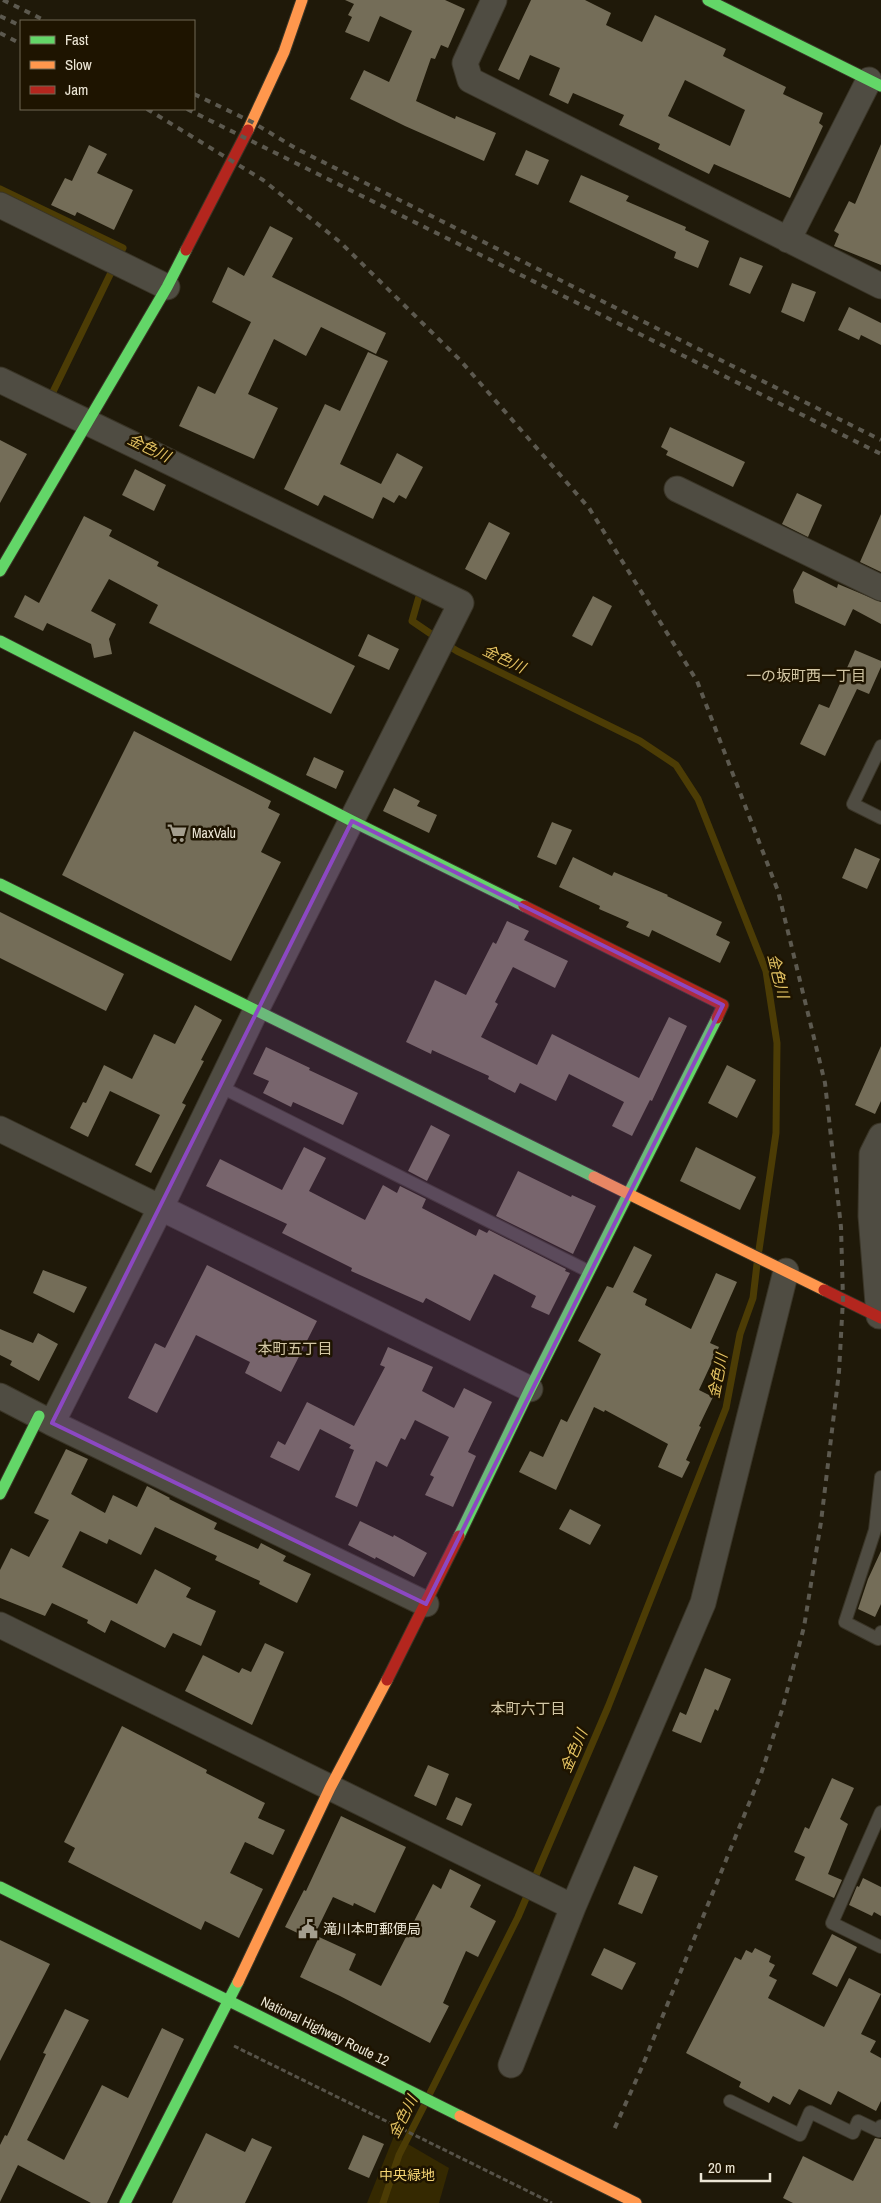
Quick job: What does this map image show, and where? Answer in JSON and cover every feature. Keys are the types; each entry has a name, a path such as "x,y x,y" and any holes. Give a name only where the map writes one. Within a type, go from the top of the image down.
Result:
{"main road":[{"path":"0,571 167,287 252,122 284,52 302,0"},
{"path":"708,0 875,83"},
{"path":"0,641 352,821 723,1005 588,1271 426,1604 330,1788 229,2000 125,2203"},
{"path":"0,884 880,1317"},
{"path":"0,1494 4,1477 46,1420"},
{"name":"National Highway Route 12","path":"0,1887 636,2203"}],"street":[{"path":"494,0 465,63 470,80 881,286"},
{"path":"788,240 875,83"},
{"path":"0,204 167,287"},
{"path":"0,380 461,603 256,1010 160,1209 46,1420"},
{"path":"677,489 881,588"},
{"path":"0,1128 160,1209 530,1389"},
{"path":"880,1317 871,1216 872,1154 881,1136"},
{"path":"511,2065 573,1907 703,1603 786,1271"},
{"path":"0,1396 426,1604"},
{"path":"0,1625 573,1907"}],"lane":[{"path":"881,746 853,804 881,818"},
{"path":"219,1086 588,1271"},
{"path":"881,1477 875,1530 845,1622 878,1638 881,1632"},
{"path":"881,1812 832,1923 881,1947"},
{"path":"730,2102 800,2135 810,2112 853,2133 858,2121 879,2131 881,2126"}],"path":[{"path":"211,2034 552,2203"}],"highlighted area":[{"path":"352,821 723,1005 426,1604 52,1423"}],"green space":[{"name":"中央緑地","path":"394,2136 449,2168 439,2203 367,2203"}],"building":[{"path":"345,0 445,0 465,9 448,48 441,45 435,59 431,58 416,101 455,119 456,116 496,133 484,161 350,99 364,70 389,82 412,31 380,16 369,42 345,32 352,17 348,15 354,4"},
{"path":"531,0 585,0 611,13 606,25 642,42 655,15 726,49 723,56 786,87 783,94 823,113 819,123 823,126 790,198 714,164 709,174 658,149 660,144 619,125 624,115 573,93 568,104 549,95 560,68 530,55 519,80 498,70","holes":["685,80 745,110 730,146 668,116"]},
{"path":"881,144 881,265 834,246 839,234 834,231 849,201 855,204"},
{"path":"89,145 107,154 97,173 133,190 114,230 77,212 75,216 51,205 65,178 72,181"},
{"path":"526,150 549,160 538,185 515,175"},
{"path":"581,175 629,196 626,201 686,227 685,230 709,241 698,268 674,258 676,252 569,202"},
{"path":"270,226 293,238 272,277 386,333 376,354 321,327 306,356 274,339 248,394 278,408 254,459 179,426 198,386 215,394 251,322 212,302 228,267 244,276"},
{"path":"740,257 763,266 750,294 729,285"},
{"path":"792,283 816,292 804,322 781,312"},
{"path":"849,307 881,323 881,345 861,335 859,340 838,330"},
{"path":"368,352 388,361 340,464 381,484 397,453 423,467 406,499 399,495 394,503 383,497 373,519 324,495 318,506 284,489 325,404 340,411"},
{"path":"670,427 745,462 733,487 666,455 668,451 661,447"},
{"path":"0,440 27,454 0,503"},
{"path":"135,469 166,485 154,511 122,495"},
{"path":"797,493 822,505 808,537 782,524"},
{"path":"881,514 881,572 860,562"},
{"path":"84,516 112,530 109,536 159,562 157,566 355,666 331,714 149,623 158,605 109,579 91,611 116,624 109,639 112,654 94,658 91,644 47,623 43,631 14,617 25,595 39,603"},
{"path":"489,522 510,533 486,580 465,569"},
{"path":"803,571 837,588 838,584 881,602 881,624 853,609 845,626 795,603 793,590"},
{"path":"593,596 612,606 592,646 572,636"},
{"path":"368,634 399,649 389,670 358,656"},
{"path":"855,650 881,661 881,667 869,694 857,689 825,756 800,744 819,704 829,708"},
{"name":"MaxValu","path":"134,731 271,801 268,808 280,814 261,852 281,862 231,961 62,875"},
{"path":"314,757 344,771 336,789 306,775"},
{"path":"394,788 420,801 417,806 437,815 429,833 383,811"},
{"path":"552,822 572,830 556,865 537,857"},
{"path":"855,848 880,859 867,889 842,878"},
{"path":"573,857 612,876 614,872 668,895 722,922 716,935 730,942 720,963 652,930 649,937 626,927 629,922 599,909 600,906 559,887"},
{"path":"0,912 124,974 106,1011 0,958"},
{"path":"507,921 529,931 524,940 568,961 555,988 513,967 495,1002 498,1004 481,1037 537,1065 552,1034 639,1078 669,1017 687,1026 652,1101 650,1100 632,1136 612,1126 624,1102 569,1074 556,1101 520,1083 515,1093 488,1079 489,1076 432,1050 431,1054 406,1042 435,980 466,995 493,942 496,944"},
{"path":"195,1005 222,1020 201,1060 204,1061 182,1103 186,1105 151,1173 135,1165 160,1115 110,1091 88,1137 70,1128 83,1102 86,1103 104,1065 132,1079 154,1034 175,1044"},
{"path":"881,1046 881,1101 875,1114 855,1105"},
{"path":"266,1047 358,1093 343,1125 293,1102 291,1107 263,1093 269,1081 253,1074"},
{"path":"727,1065 756,1080 737,1118 708,1103"},
{"path":"431,1125 450,1135 427,1181 408,1171"},
{"path":"304,1147 326,1158 309,1191 365,1220 383,1185 397,1193 400,1186 426,1199 422,1208 476,1236 479,1229 487,1233 489,1230 566,1269 565,1271 570,1273 549,1315 531,1307 536,1296 494,1274 470,1321 426,1298 423,1303 351,1271 352,1268 282,1233 287,1224 206,1186 220,1159 282,1190"},
{"path":"696,1147 756,1177 740,1210 680,1181"},
{"path":"518,1171 571,1197 572,1195 596,1206 573,1254 496,1216"},
{"path":"634,1246 652,1255 633,1292 647,1299 645,1305 691,1329 716,1273 737,1282 710,1343 719,1347 699,1390 713,1397 699,1426 701,1427 686,1460 690,1462 682,1478 658,1467 668,1444 605,1410 604,1412 594,1407 556,1490 519,1472 530,1451 543,1457 561,1419 567,1422 601,1354 578,1341 607,1286 613,1288"},
{"path":"207,1265 317,1321 281,1392 245,1373 250,1362 196,1335 157,1413 128,1398 155,1343 165,1348"},
{"path":"43,1270 87,1287 74,1313 33,1293"},
{"path":"0,1329 33,1343 38,1333 58,1344 39,1381 10,1365 12,1361 0,1355"},
{"path":"388,1347 433,1367 422,1391 454,1408 464,1388 492,1402 468,1452 476,1456 453,1507 425,1495 434,1477 430,1475 449,1437 415,1420 405,1440 401,1438 387,1467 376,1461 357,1507 335,1497 354,1450 349,1448 351,1445 320,1429 299,1471 270,1457 278,1441 285,1445 307,1402 354,1426 385,1367 380,1365"},
{"path":"66,1449 88,1459 71,1494 105,1513 113,1495 137,1507 147,1486 217,1523 214,1529 258,1549 261,1543 286,1556 283,1561 311,1574 297,1603 259,1584 260,1581 215,1560 217,1556 155,1527 141,1555 109,1539 107,1544 80,1531 62,1567 137,1604 155,1569 191,1588 186,1597 216,1611 201,1646 173,1633 165,1648 111,1620 105,1633 87,1623 88,1620 52,1603 45,1616 0,1598 0,1570 11,1548 29,1557 49,1520 34,1513"},
{"path":"570,1509 601,1525 590,1545 559,1529"},
{"path":"360,1521 393,1537 394,1535 427,1553 414,1577 348,1545"},
{"path":"881,1551 881,1604 875,1617 858,1609 868,1579"},
{"path":"265,1643 284,1652 252,1725 185,1691 203,1655 239,1673 242,1668 251,1672"},
{"path":"705,1668 731,1679 718,1711 715,1709 701,1743 672,1731 680,1712 686,1715"},
{"path":"122,1726 207,1770 206,1773 265,1803 258,1818 285,1830 273,1855 245,1842 230,1873 263,1889 239,1938 205,1921 201,1930 68,1862 75,1848 64,1842"},
{"path":"428,1765 449,1774 436,1806 414,1796"},
{"path":"832,1778 854,1788 840,1819 848,1824 828,1874 842,1880 834,1898 795,1880 805,1857 794,1852 805,1827 809,1829"},
{"path":"456,1797 472,1804 462,1826 446,1819"},
{"path":"341,1816 406,1847 375,1913 354,1903 353,1906 333,1897 312,1940 285,1927 304,1890 306,1891"},
{"path":"634,1866 658,1876 642,1914 618,1904"},
{"path":"450,1869 481,1885 470,1907 496,1921 478,1957 466,1951 443,2003 449,2006 430,2043 300,1977 319,1937 356,1954 349,1970 381,1986 433,1884 441,1889"},
{"path":"863,1878 881,1887 881,1916 874,1912 872,1916 849,1905 857,1886 859,1887"},
{"path":"832,1934 857,1947 837,1987 812,1974"},
{"path":"0,1940 50,1964 0,2061"},
{"path":"604,1948 636,1963 622,1990 591,1975"},
{"path":"755,1948 771,1956 769,1962 775,1965 769,1976 777,1980 768,1998 824,2027 849,1978 881,1994 861,2034 876,2041 870,2052 881,2058 881,2101 876,2111 838,2091 831,2105 799,2089 790,2105 773,2096 769,2103 739,2087 741,2082 686,2053 735,1957 741,1960 746,1950 752,1953"},
{"path":"65,2009 89,2020 27,2140 64,2160 102,2085 128,2098 162,2028 184,2039 107,2203 91,2203 18,2165 0,2202 0,2145 5,2135 7,2136 46,2054 43,2053"},
{"path":"206,2133 245,2152 252,2138 272,2147 245,2203 172,2203"},
{"path":"363,2135 384,2144 369,2178 348,2169"},
{"path":"875,2138 881,2139 881,2203 793,2203 783,2198 803,2156 853,2181"}],"waterway":[{"name":"金色川","path":"0,189 123,248 49,400"},
{"name":"金色川","path":"416,591 420,593 412,621 437,638"},
{"name":"金色川","path":"446,644 640,741 676,765 698,799 766,971 777,1043 776,1133 759,1250"},
{"name":"金色川","path":"429,2095 518,1917 608,1707 726,1408 740,1334 753,1298 757,1264"},
{"name":"金色川","path":"383,2203 399,2155 425,2104"}],"railway":[{"path":"3,0 44,20"},
{"path":"0,16 20,26"},
{"path":"0,33 20,43"},
{"path":"195,94 252,122 297,149 881,440"},
{"path":"149,110 263,180 340,242 460,360 589,508 697,681 778,891 825,1083 841,1227 843,1299 839,1372 821,1522 804,1627 782,1710 761,1774 642,2067 613,2132"},
{"path":"189,110 881,454"}],"traffic: fast":[{"path":"708,0 881,86"},
{"path":"0,571 167,287 186,250"},
{"path":"0,641 352,821 524,906"},
{"path":"0,884 594,1177"},
{"path":"459,1536 530,1389 717,1018"},
{"path":"0,1494 39,1416"},
{"path":"0,1887 460,2116"},
{"path":"125,2203 238,1982"}],"traffic: slow":[{"path":"248,130 284,52 302,0"},
{"path":"594,1177 824,1290"},
{"path":"238,1982 330,1788 387,1680"},
{"path":"460,2116 636,2203"}],"traffic: jam":[{"path":"186,250 248,130"},
{"path":"524,906 723,1005 717,1018"},
{"path":"824,1290 881,1318"},
{"path":"387,1680 459,1536"}],"place":[{"name":"MaxValu","path":"177,833"},
{"name":"滝川本町郵便局","path":"308,1929"}],"district":[{"name":"一の坂町西一丁目","path":"806,676"},
{"name":"本町五丁目","path":"295,1349"},
{"name":"本町六丁目","path":"528,1709"}]}
